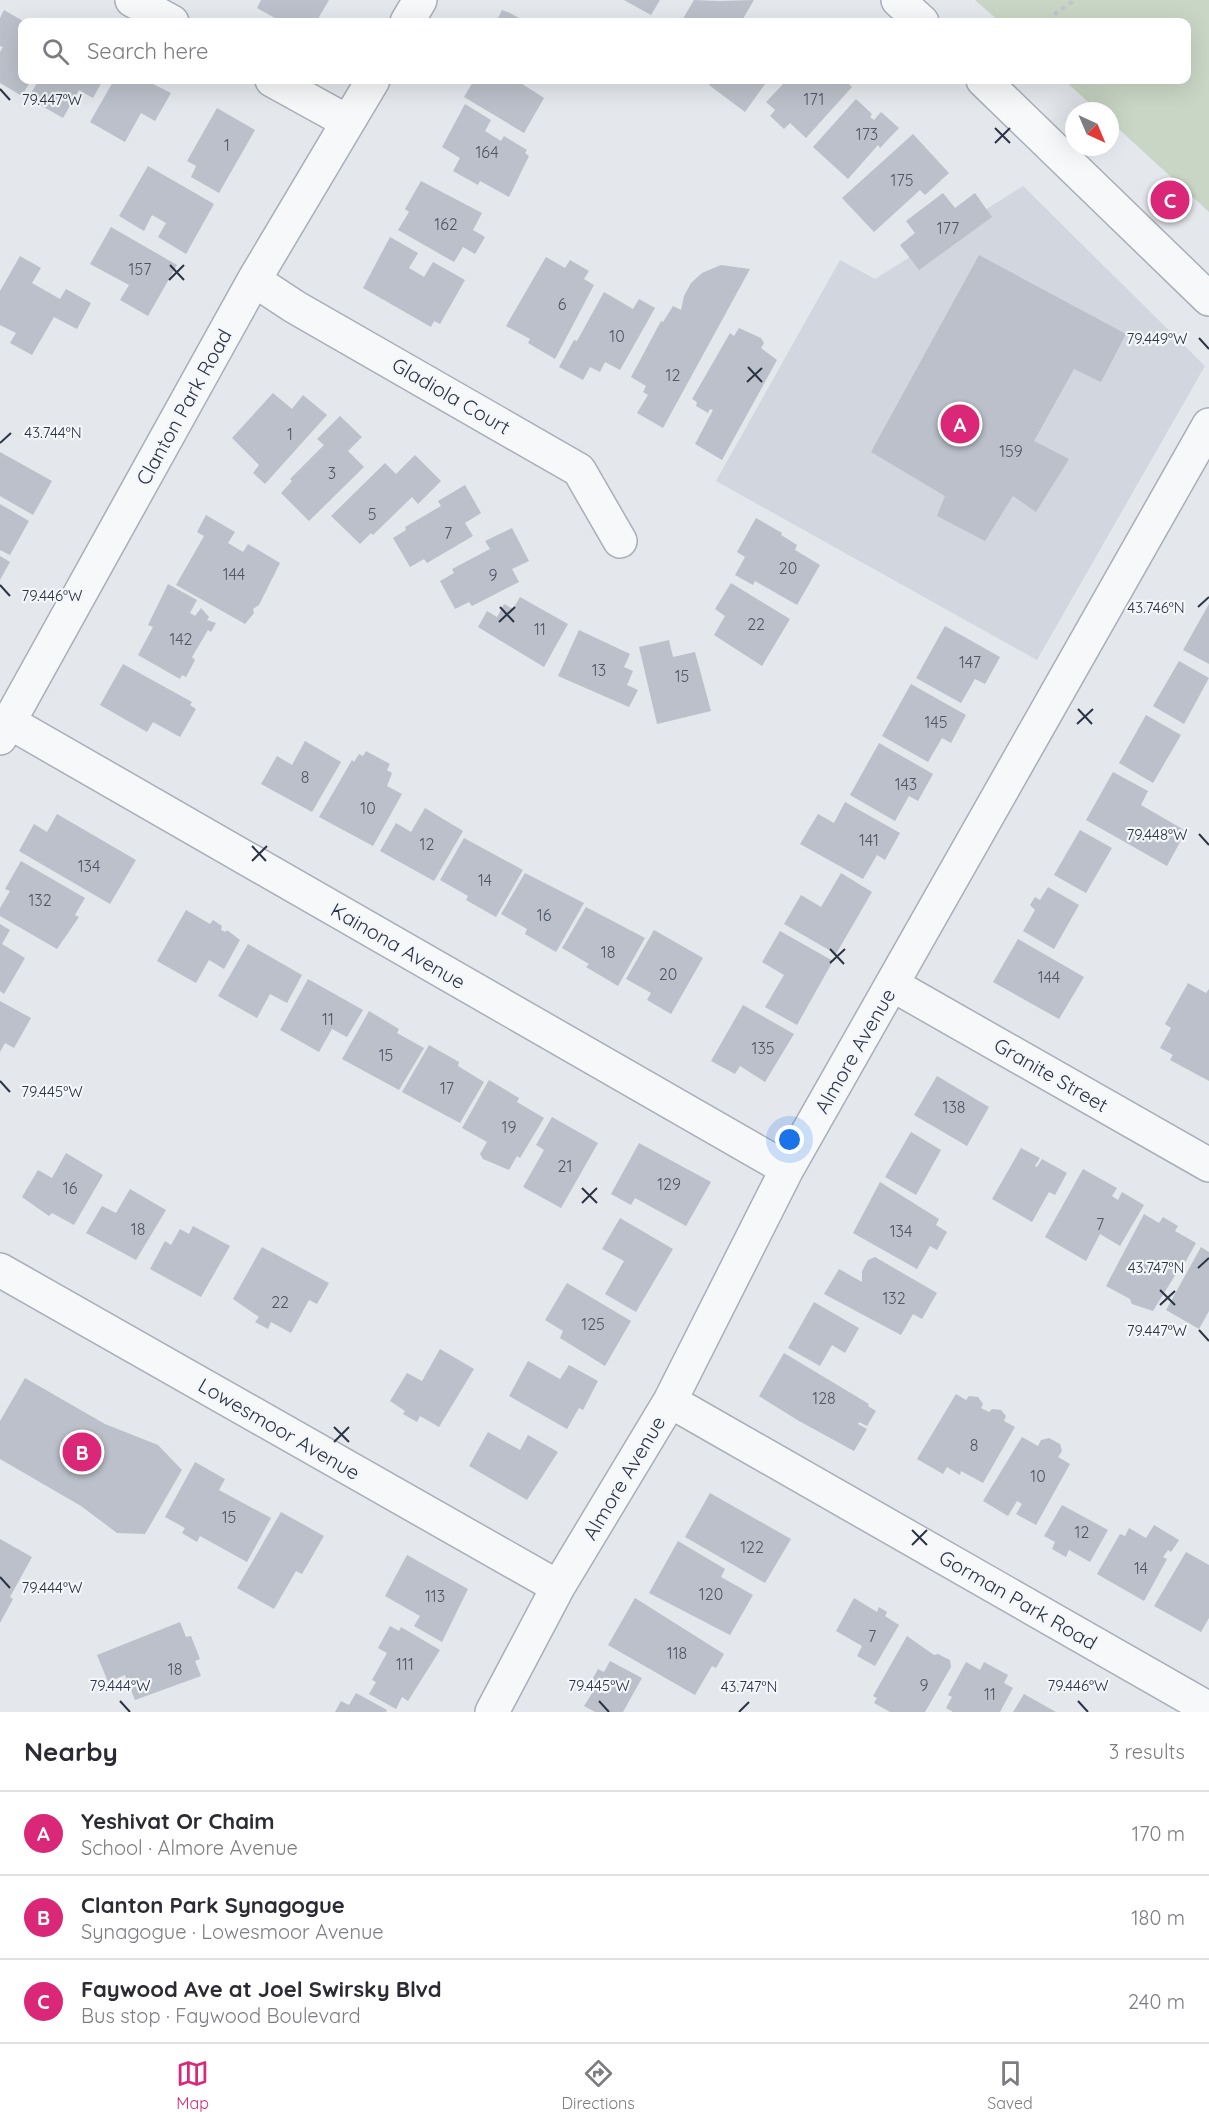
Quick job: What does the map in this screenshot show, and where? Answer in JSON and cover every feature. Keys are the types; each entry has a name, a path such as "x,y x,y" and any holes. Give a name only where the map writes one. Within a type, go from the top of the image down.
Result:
{"street":[{"path":"132,0 165,18"},
{"path":"409,18 420,0"},
{"path":"897,0 917,18"},
{"path":"279,84 348,122"},
{"name":"Clanton Park Road","path":"5,730 254,280 371,84"},
{"path":"987,84 1209,299"},
{"name":"Gladiola Court","path":"254,280 295,307 579,470 620,541"},
{"name":"Almore Avenue","path":"492,1712 558,1587 670,1401 787,1169 1209,425"},
{"name":"Kainona Avenue","path":"5,730 787,1169"},
{"name":"Granite Street","path":"893,985 1209,1165"},
{"name":"Lowesmoor Avenue","path":"0,1270 558,1587"},
{"name":"Gorman Park Road","path":"670,1401 1209,1709"}],"path":[{"path":"1054,18 1075,0"}],"shaded area":[{"path":"1023,186 1205,366 1037,660 716,481 840,260 875,279"}],"green space":[{"path":"975,0 1209,0 1209,212 1119,129 1119,102 1088,102 1068,84 1191,84 1191,18 995,18"}],"building":[{"path":"261,0 329,0 318,18 275,18 257,8"},
{"path":"624,0 660,0 651,15"},
{"path":"694,0 754,0 743,18 683,18"},
{"path":"4,10 18,18 18,84 29,84 22,96 0,83 0,52 3,47 0,46 0,18"},
{"path":"502,10 519,18 498,18"},
{"path":"37,84 101,84 93,98 79,90 63,118 28,98"},
{"path":"112,84 153,84 171,93 155,121 141,113 125,142 90,122"},
{"path":"472,84 522,84 544,98 524,133 464,97"},
{"path":"710,84 765,84 745,112"},
{"path":"783,84 849,84 852,87 806,138 790,123 784,129 770,116 775,110 766,102"},
{"path":"856,99 872,114 870,117 874,120 881,112 899,128 880,148 878,145 848,179 813,147"},
{"path":"465,104 491,120 485,131 501,141 504,136 527,150 525,153 529,156 509,197 480,181 478,185 453,171 460,158 442,147"},
{"path":"217,108 255,130 219,193 191,177 196,166 187,161"},
{"path":"913,134 949,173 925,195 920,190 874,232 842,198"},
{"path":"148,166 214,204 186,254 158,237 166,223 152,215 144,231 119,216"},
{"path":"421,181 482,213 473,230 485,237 475,254 463,247 454,262 398,230 409,212 405,209"},
{"path":"943,193 955,208 975,193 992,217 919,270 900,245 915,233 906,221"},
{"path":"111,227 177,265 148,316 120,300 129,285 90,264"},
{"path":"390,237 418,253 409,268 424,277 433,262 465,280 440,324 434,321 431,327 363,288"},
{"path":"979,255 1126,334 1101,382 1074,369 1034,441 1069,459 1036,512 1013,496 985,541 937,516 945,496 871,452"},
{"path":"20,256 41,268 32,283 60,299 66,289 91,303 77,329 54,317 32,355 10,343 16,333 0,325 0,291"},
{"path":"546,257 565,268 570,260 589,271 584,279 594,285 555,359 528,343 530,339 506,326"},
{"path":"721,265 750,269 663,428 637,413 648,395 643,392 646,386 631,377 661,321 663,322 673,306 681,310 684,296 691,283 702,273"},
{"path":"604,292 633,309 639,299 655,308 620,370 605,362 600,372 590,367 583,380 559,367 574,340 577,341"},
{"path":"739,328 761,338 764,343 761,348 777,360 722,460 695,444 713,410 710,409 708,413 696,406 697,402 692,399 730,333 734,336"},
{"path":"273,393 292,409 303,395 327,415 265,484 253,473 259,465 232,438"},
{"path":"340,416 362,437 348,451 364,467 309,521 281,493 292,481 290,479 324,445 317,439"},
{"path":"0,452 52,481 33,515 0,496"},
{"path":"415,455 441,481 418,504 412,497 373,535 371,533 360,544 331,516 385,463 396,474"},
{"path":"465,485 481,513 465,523 473,536 427,563 424,559 410,567 393,538 406,530 405,527 441,506 438,501"},
{"path":"0,504 29,521 10,555 0,550"},
{"path":"206,515 235,532 228,543 243,552 248,544 280,563 259,605 253,609 254,613 245,624 176,585 204,536 197,532"},
{"path":"756,518 782,533 781,535 797,545 795,550 820,565 797,605 755,581 753,585 735,575 745,557 737,552"},
{"path":"512,528 529,561 512,569 519,582 472,606 469,602 455,609 440,581 454,573 452,569 490,549 485,541"},
{"path":"0,556 10,562 0,580"},
{"path":"731,583 790,619 762,666 714,635 725,616 715,609"},
{"path":"168,584 197,600 190,613 195,616 201,608 209,617 207,620 216,623 211,632 208,630 192,657 195,660 186,677 182,675 180,679 138,655 153,627 148,625"},
{"path":"520,597 568,624 544,667 478,627 487,611 497,617 504,604 513,609"},
{"path":"1209,604 1209,664 1183,650"},
{"path":"945,626 1000,657 985,684 975,679 961,703 916,678"},
{"path":"579,630 630,654 624,667 633,671 627,685 638,690 629,707 558,676"},
{"path":"669,640 673,657 695,652 711,711 657,724 639,647"},
{"path":"1179,661 1209,678 1184,724 1153,706"},
{"path":"123,664 192,702 190,705 196,709 180,737 153,722 147,732 100,705"},
{"path":"911,684 966,715 951,743 942,738 928,762 882,736"},
{"path":"1146,715 1181,735 1153,783 1119,763"},
{"path":"305,741 341,762 312,812 261,784 277,756 292,765"},
{"path":"879,743 933,774 918,801 909,796 895,821 850,795"},
{"path":"366,751 390,764 387,770 392,773 387,786 402,794 373,846 319,817 352,760 354,762 359,754 363,756"},
{"path":"1113,772 1148,791 1141,805 1186,831 1167,866 1086,820"},
{"path":"845,802 900,833 885,860 877,855 863,879 800,844 818,814 834,823"},
{"path":"425,808 463,831 434,881 380,851 396,823 411,832"},
{"path":"57,814 136,860 110,904 19,851 34,824 47,832"},
{"path":"1080,830 1112,848 1086,893 1054,875"},
{"path":"464,838 523,870 496,917 466,900 468,896 440,880"},
{"path":"21,861 85,898 75,915 79,917 57,949 0,916 0,908 10,891 5,889"},
{"path":"525,873 584,903 556,952 525,934 527,929 501,914"},
{"path":"841,873 872,892 836,954 784,924 801,895 821,907"},
{"path":"1048,887 1079,905 1054,949 1023,931 1035,910 1030,905 1035,897 1040,900"},
{"path":"586,907 645,938 618,986 586,967 589,964 562,948"},
{"path":"186,910 210,924 213,920 222,926 221,930 226,932 227,930 240,940 224,969 209,960 196,983 157,961"},
{"path":"0,924 10,930 2,944 25,958 4,994 0,991"},
{"path":"654,930 703,958 671,1014 647,1000 651,993 626,979"},
{"path":"780,931 833,961 797,1025 765,1007 784,975 762,962"},
{"path":"1018,939 1084,977 1059,1019 993,982"},
{"path":"248,944 302,975 287,1003 270,994 257,1018 218,996"},
{"path":"308,979 363,1010 347,1037 332,1029 319,1052 280,1030"},
{"path":"1188,983 1206,993 1209,989 1209,1081 1170,1060 1173,1055 1160,1048 1171,1028 1165,1024"},
{"path":"0,1001 31,1018 14,1048 5,1043 0,1052"},
{"path":"743,1005 794,1034 765,1082 740,1066 735,1074 711,1061"},
{"path":"369,1011 399,1029 397,1033 424,1048 399,1090 342,1059"},
{"path":"429,1045 459,1062 458,1066 484,1082 460,1123 402,1092"},
{"path":"937,1076 989,1107 967,1146 914,1115"},
{"path":"489,1080 519,1098 517,1102 544,1118 520,1158 517,1156 509,1170 483,1159 480,1154 487,1142 462,1128"},
{"path":"552,1117 598,1143 561,1208 523,1187 544,1150 536,1145"},
{"path":"911,1132 941,1150 916,1195 885,1177"},
{"path":"639,1143 711,1182 686,1226 635,1198 631,1205 611,1194"},
{"path":"1021,1148 1040,1158 1035,1166 1037,1167 1042,1159 1067,1173 1055,1195 1049,1192 1032,1222 992,1199"},
{"path":"66,1153 103,1175 74,1225 52,1213 49,1216 22,1197 38,1170 52,1178"},
{"path":"1083,1169 1117,1188 1112,1196 1118,1200 1122,1192 1144,1205 1120,1246 1100,1234 1086,1261 1045,1237"},
{"path":"880,1182 939,1219 936,1225 947,1232 937,1250 930,1246 917,1269 853,1233"},
{"path":"130,1189 166,1210 136,1260 86,1233 102,1206 116,1213"},
{"path":"1144,1214 1159,1223 1163,1217 1178,1226 1175,1231 1196,1243 1153,1311 1132,1304 1130,1299 1106,1286"},
{"path":"620,1218 673,1249 636,1312 605,1294 624,1261 602,1249"},
{"path":"193,1226 230,1246 201,1297 150,1269 165,1241 171,1245 180,1229 189,1234"},
{"path":"262,1247 329,1283 317,1304 309,1300 291,1333 271,1322 268,1329 255,1322 259,1317 233,1299"},
{"path":"1201,1247 1209,1252 1209,1311 1199,1329 1166,1310"},
{"path":"875,1257 937,1293 922,1319 913,1314 901,1335 824,1294 839,1269 862,1282 862,1271 868,1260"},
{"path":"567,1283 631,1321 605,1366 560,1338 563,1331 545,1320"},
{"path":"814,1302 859,1328 845,1353 832,1345 820,1366 788,1348"},
{"path":"440,1349 474,1369 439,1427 420,1416 417,1422 403,1414 405,1411 390,1401 407,1373 422,1381"},
{"path":"784,1353 869,1404 868,1406 876,1411 867,1426 859,1422 858,1424 867,1429 854,1451 759,1396"},
{"path":"528,1361 560,1379 569,1365 598,1381 583,1410 579,1408 567,1429 509,1396"},
{"path":"25,1378 105,1424 158,1445 182,1470 145,1534 117,1533 81,1506 0,1459 0,1421"},
{"path":"956,1394 966,1400 969,1396 978,1397 983,1404 981,1408 989,1412 992,1409 1001,1410 1006,1416 1004,1421 1015,1427 983,1483 961,1471 960,1475 947,1467 943,1474 917,1459"},
{"path":"488,1432 520,1450 528,1435 558,1452 527,1500 469,1466"},
{"path":"1022,1437 1038,1446 1041,1440 1049,1438 1060,1444 1062,1451 1058,1457 1070,1464 1036,1525 1016,1514 1022,1504 1017,1501 1008,1516 983,1501"},
{"path":"195,1462 225,1479 219,1490 271,1518 247,1562 200,1536 197,1542 182,1533 185,1528 165,1517"},
{"path":"710,1493 791,1539 765,1583 685,1537"},
{"path":"1062,1505 1108,1530 1090,1562 1069,1550 1066,1557 1052,1549 1055,1542 1044,1536"},
{"path":"281,1512 324,1536 302,1574 296,1571 274,1609 237,1588"},
{"path":"1154,1525 1179,1540 1171,1552 1168,1550 1163,1557 1167,1559 1144,1601 1097,1574 1120,1534 1125,1536 1129,1528 1146,1538"},
{"path":"0,1539 32,1557 10,1597 13,1599 0,1623"},
{"path":"678,1541 725,1569 721,1577 753,1595 730,1635 649,1593"},
{"path":"1186,1552 1209,1565 1209,1618 1201,1632 1154,1606"},
{"path":"407,1555 468,1589 442,1642 414,1626 420,1616 385,1596"},
{"path":"635,1598 724,1654 716,1668 712,1666 695,1695 608,1645"},
{"path":"854,1598 877,1612 879,1607 887,1612 885,1616 899,1625 875,1666 857,1656 862,1646 836,1631"},
{"path":"180,1622 186,1637 191,1636 200,1659 195,1661 201,1676 135,1700 125,1675 108,1682 97,1655"},
{"path":"390,1626 399,1631 401,1627 440,1650 408,1701 402,1697 396,1709 369,1694 376,1682 372,1680 387,1653 378,1648"},
{"path":"907,1636 934,1655 938,1654 950,1660 951,1667 925,1712 890,1712 874,1703 877,1698 873,1696"},
{"path":"610,1661 642,1678 623,1712 595,1712 584,1706 594,1690 588,1687 598,1669 604,1672"},
{"path":"966,1662 980,1670 984,1662 1008,1675 1004,1683 1013,1688 1000,1712 953,1712 946,1708 952,1697 948,1695"},
{"path":"356,1693 387,1710 386,1712 335,1712 341,1701 349,1705"},
{"path":"1024,1694 1056,1712 1013,1712"}],"place":[{"name":"Faywood Ave at Joel Swirsky Blvd","path":"1170,200"},
{"name":"Yeshivat Or Chaim","path":"960,424"},
{"name":"Clanton Park Synagogue","path":"82,1452"}]}
